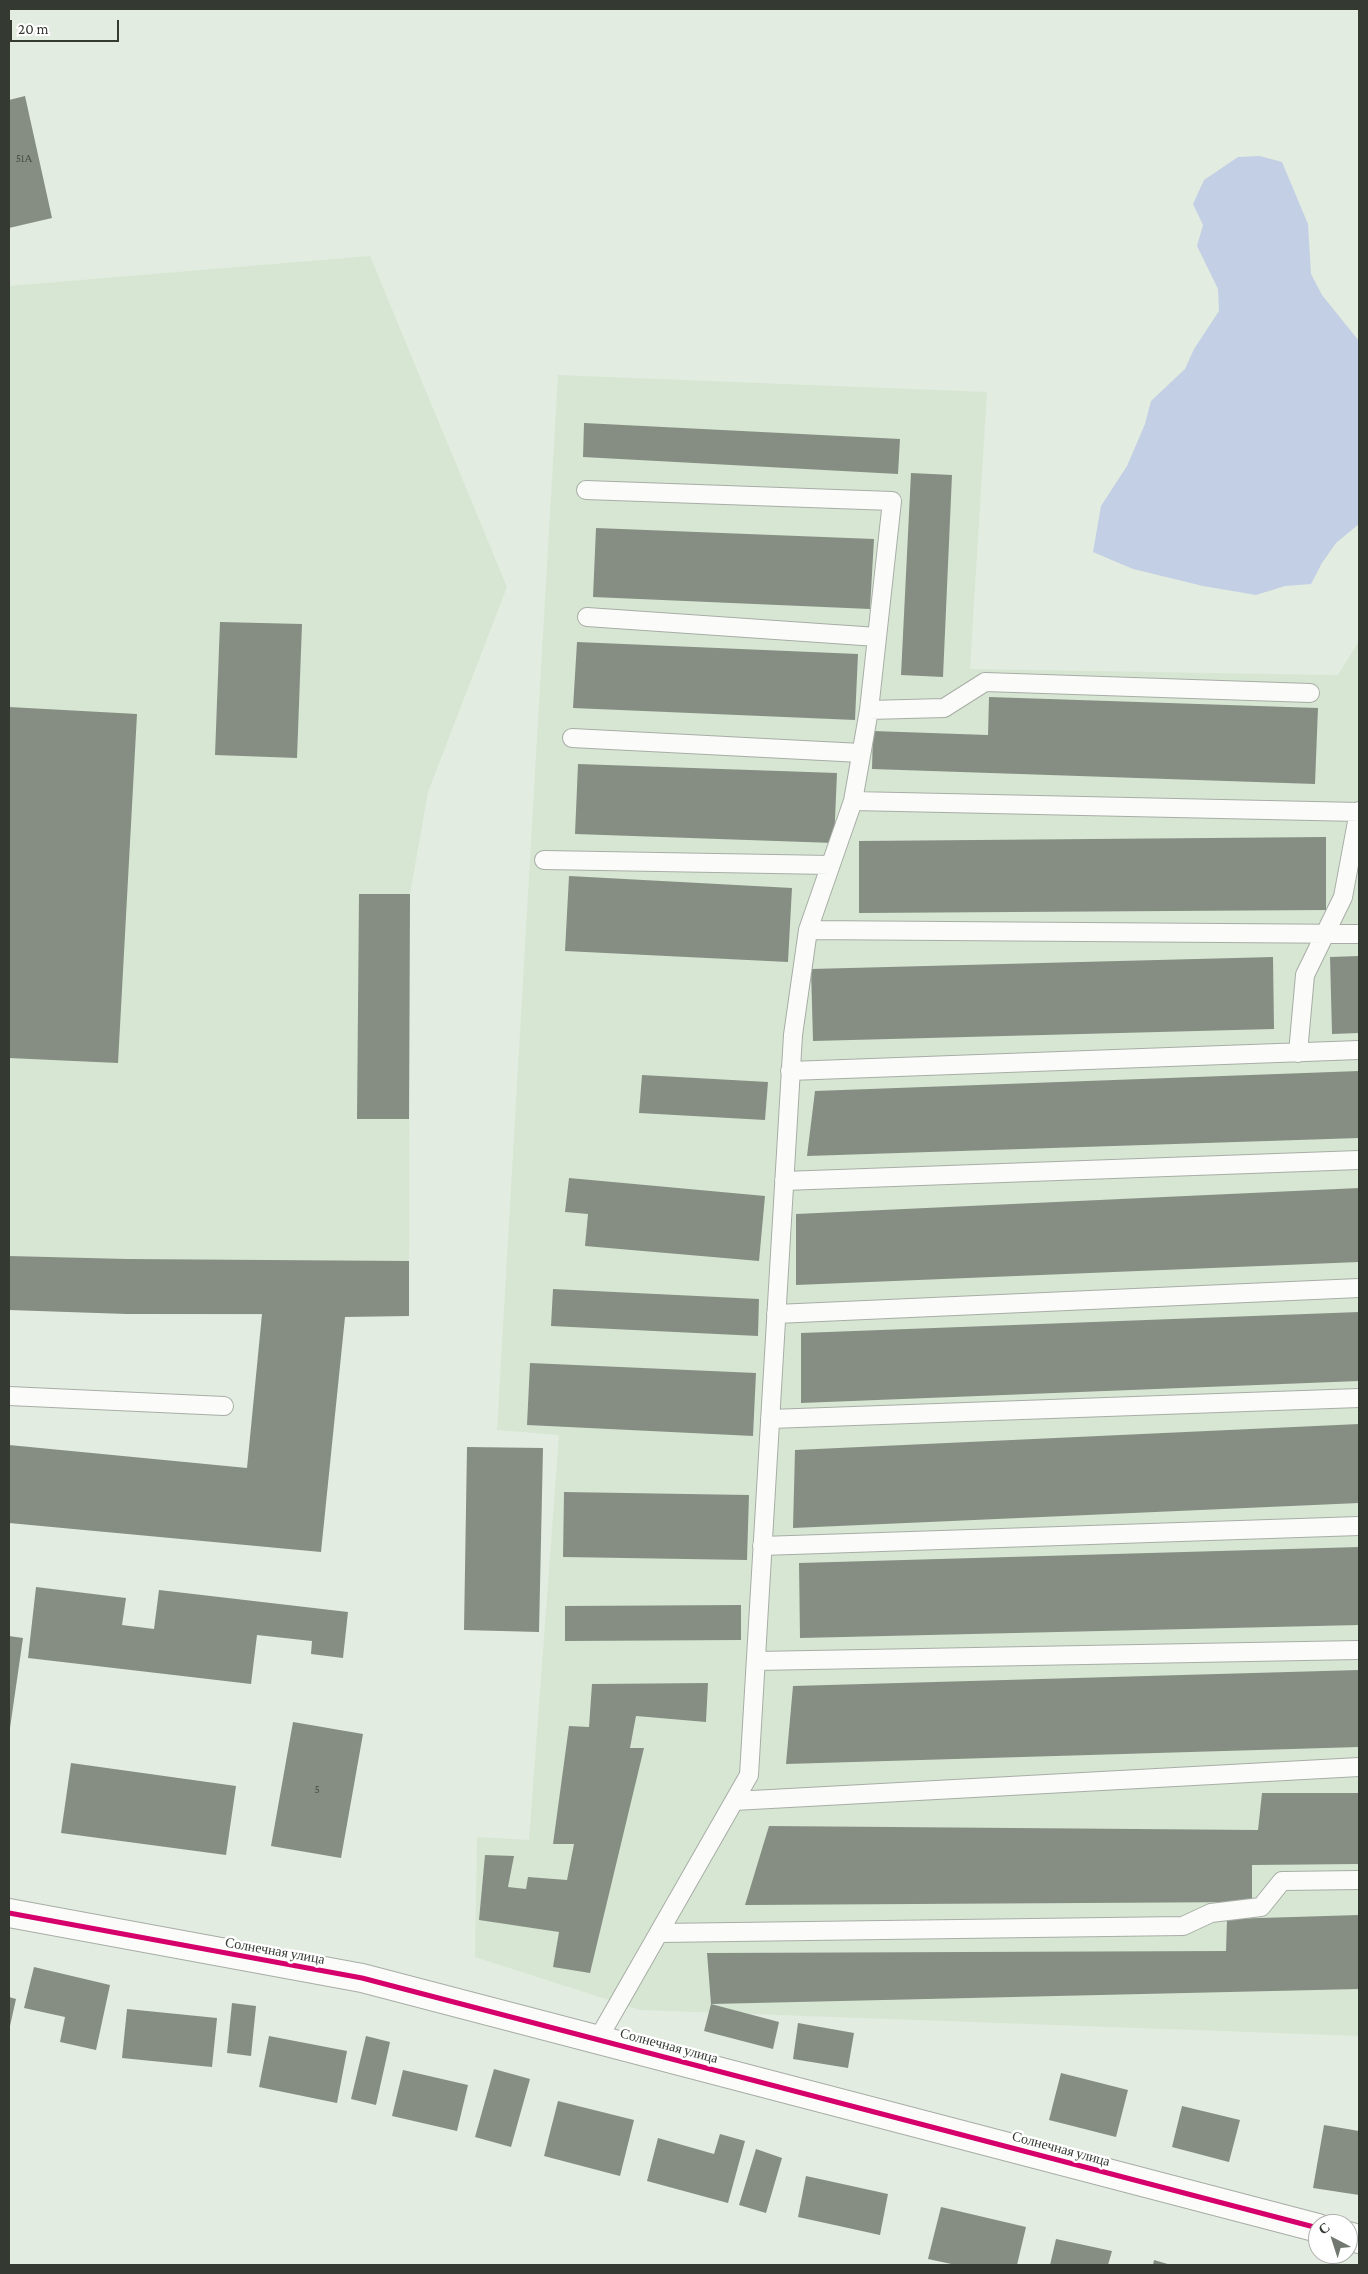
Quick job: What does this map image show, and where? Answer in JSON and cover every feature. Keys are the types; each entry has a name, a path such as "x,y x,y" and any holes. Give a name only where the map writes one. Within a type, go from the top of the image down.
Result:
{"street":[{"name":"Солнечная улица","path":"9,1913 362,1978 1308,2225"}],"lane":[{"path":"586,490 892,501 869,710 853,801 808,930 792,1035 749,1775 598,2039"},
{"path":"587,617 877,636"},
{"path":"869,710 944,708 985,682 1310,693"},
{"path":"572,738 861,753"},
{"path":"853,801 1359,812 1343,897 1327,935 1305,975 1298,1053"},
{"path":"544,860 830,865"},
{"path":"808,930 1359,934"},
{"path":"790,1071 1359,1050"},
{"path":"784,1181 1359,1160"},
{"path":"776,1314 1359,1288"},
{"path":"9,1396 224,1406"},
{"path":"770,1420 1359,1398"},
{"path":"762,1546 1359,1526"},
{"path":"756,1661 1359,1650"},
{"path":"734,1801 1359,1767"},
{"path":"659,1932 1184,1926 1211,1913 1261,1907 1282,1881 1359,1880"}],"shaded area":[{"path":"370,256 507,587 428,792 410,894 409,1316 127,1314 9,1310 9,286"},
{"path":"558,375 987,392 970,669 1338,675 1359,641 1359,2036 640,2010 475,1957 477,1837 529,1840 559,1435 497,1430"}],"water":[{"path":"1260,156 1282,162 1308,224 1311,274 1322,295 1359,341 1359,524 1336,543 1322,563 1311,584 1285,586 1256,595 1203,586 1133,569 1093,552 1101,506 1127,466 1145,424 1151,401 1185,369 1194,349 1219,311 1218,289 1197,246 1203,225 1193,204 1204,180 1238,157"}],"building":[{"path":"25,96 52,218 9,228 9,100"},
{"path":"584,423 900,439 898,474 583,457"},
{"path":"911,473 952,475 943,677 901,675"},
{"path":"596,528 874,539 870,609 593,597"},
{"path":"220,622 302,624 297,758 215,755"},
{"path":"577,642 858,654 855,720 573,708"},
{"path":"989,697 1318,708 1315,784 872,769 873,731 988,735"},
{"path":"9,707 137,714 118,1063 9,1058"},
{"path":"578,764 837,773 834,843 575,834"},
{"path":"1326,837 1326,910 859,913 859,841"},
{"path":"569,876 792,888 788,962 565,951"},
{"path":"359,894 410,894 409,1119 357,1119"},
{"path":"1359,956 1359,1033 1332,1034 1330,957"},
{"path":"1273,957 1274,1029 813,1041 811,969"},
{"path":"1359,1071 1359,1138 807,1156 815,1091"},
{"path":"642,1075 768,1082 765,1120 639,1113"},
{"path":"569,1178 765,1196 759,1261 585,1246 588,1214 565,1212"},
{"path":"1359,1188 1359,1262 796,1285 796,1214"},
{"path":"9,1256 127,1259 409,1261 409,1316 345,1317 321,1552 9,1523 9,1445 247,1468 262,1314 127,1314 9,1310"},
{"path":"553,1289 759,1299 758,1336 551,1326"},
{"path":"1359,1312 1359,1381 801,1403 801,1333"},
{"path":"530,1363 756,1373 753,1436 527,1425"},
{"path":"1359,1424 1359,1503 793,1528 795,1450"},
{"path":"467,1447 543,1448 539,1632 464,1630"},
{"path":"564,1492 749,1495 747,1560 563,1557"},
{"path":"1359,1547 1359,1625 800,1638 799,1563"},
{"path":"36,1587 126,1598 122,1625 154,1629 159,1590 348,1612 343,1658 311,1654 312,1641 257,1635 251,1684 28,1658"},
{"path":"741,1605 741,1640 565,1641 565,1606"},
{"path":"9,1636 23,1638 10,1728 9,1728"},
{"path":"1359,1670 1359,1747 786,1764 793,1686"},
{"path":"708,1683 706,1722 636,1716 630,1748 644,1748 590,1973 553,1967 559,1932 479,1920 485,1855 514,1856 508,1887 526,1889 528,1877 567,1880 574,1844 553,1844 569,1726 589,1727 592,1684"},
{"path":"293,1722 363,1734 341,1858 271,1846"},
{"path":"71,1763 236,1786 226,1855 61,1833"},
{"path":"1262,1793 1359,1793 1359,1864 1252,1865 1252,1902 745,1905 769,1826 1258,1830"},
{"path":"1359,1915 1359,1989 711,2004 707,1953 1226,1951 1227,1919"},
{"path":"34,1967 110,1985 96,2050 60,2042 65,2017 24,2008"},
{"path":"9,1997 16,1999 10,2026 9,2026"},
{"path":"232,2003 256,2006 251,2056 227,2053"},
{"path":"711,2004 779,2022 773,2049 704,2031"},
{"path":"127,2009 217,2018 212,2067 122,2058"},
{"path":"798,2023 854,2033 848,2068 793,2059"},
{"path":"269,2036 347,2051 337,2103 259,2087"},
{"path":"366,2036 390,2042 376,2105 351,2099"},
{"path":"494,2069 530,2079 511,2147 475,2137"},
{"path":"403,2070 468,2085 457,2131 392,2116"},
{"path":"1061,2073 1128,2090 1116,2137 1049,2120"},
{"path":"558,2101 634,2120 620,2176 544,2156"},
{"path":"1182,2106 1240,2120 1229,2162 1172,2147"},
{"path":"1324,2125 1359,2131 1359,2195 1313,2188"},
{"path":"720,2134 745,2141 728,2203 647,2181 658,2138 714,2154"},
{"path":"756,2149 782,2158 766,2213 739,2205"},
{"path":"806,2176 888,2194 880,2235 798,2217"},
{"path":"941,2207 1026,2227 1017,2265 956,2265 928,2259"},
{"path":"1056,2239 1112,2251 1108,2265 1050,2265"},
{"path":"1154,2260 1171,2265 1153,2265"}],"cycle path":[{"path":"9,1913 362,1978 1308,2225"}]}
